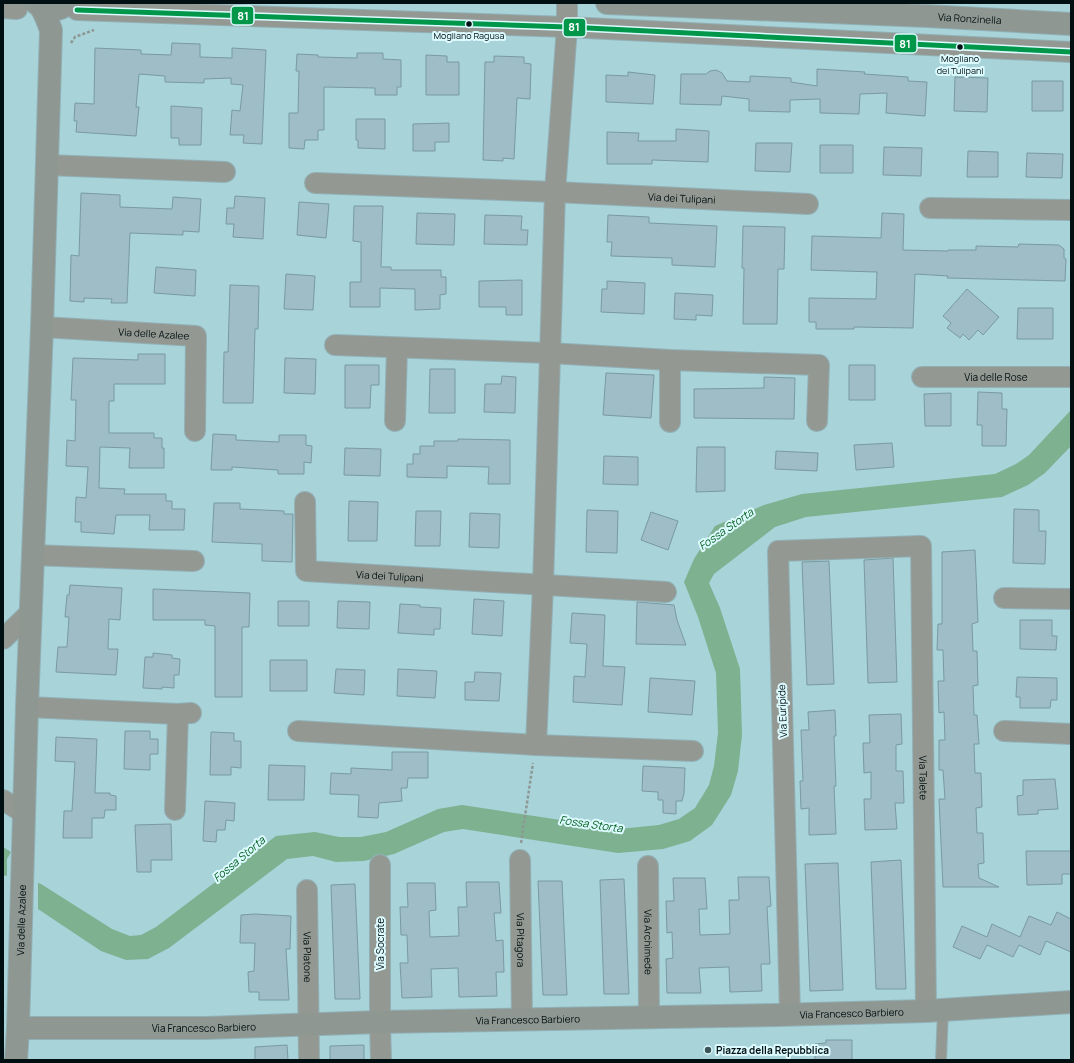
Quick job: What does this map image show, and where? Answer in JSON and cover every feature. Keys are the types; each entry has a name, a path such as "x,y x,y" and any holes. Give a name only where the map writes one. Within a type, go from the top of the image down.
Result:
{"street":[{"path":"536,745 543,585 555,192 567,27 567,3"},
{"name":"Via Ronzinella","path":"607,3 869,9 1071,24"},
{"path":"24,7 52,10 70,7 567,27 1071,52"},
{"name":"Via delle Azalee","path":"24,7 51,39"},
{"name":"Via delle Azalee","path":"18,1028 30,612 42,327 51,39 56,18 70,7"},
{"path":"47,165 225,172"},
{"name":"Via dei Tulipani","path":"316,183 555,192 808,204"},
{"path":"930,208 1071,210"},
{"name":"Via delle Azalee","path":"42,327 196,336 195,431"},
{"path":"335,345 819,365 817,421"},
{"path":"395,421 396,348"},
{"path":"670,360 670,422"},
{"name":"Via delle Rose","path":"922,377 1071,378"},
{"name":"Via dei Tulipani","path":"305,502 306,571 666,592"},
{"name":"Via Talete","path":"921,546 934,1010"},
{"name":"Via Euripide","path":"790,1015 778,551 921,546"},
{"path":"32,555 194,561"},
{"path":"1004,598 1071,600"},
{"path":"3,639 30,612"},
{"path":"27,707 184,714 174,810"},
{"path":"1004,731 1071,734"},
{"path":"298,732 536,745 693,751"},
{"path":"3,800 24,813"},
{"name":"Via Pitagora","path":"520,852 522,1020"},
{"name":"Via Socrate","path":"380,865 381,1060"},
{"name":"Via Archimede","path":"648,866 649,1017"},
{"name":"Via Platone","path":"307,890 309,1060"},
{"name":"Via Francesco Barbiero","path":"18,1028 206,1028 380,1022 790,1015 934,1010 1071,1002"},
{"path":"16,1060 18,1028"}],"lane":[{"path":"934,1010 941,1060"}],"path":[{"path":"51,39 66,49 75,37 100,29"},
{"path":"520,852 536,745"}],"water":[{"name":"Fossa Storta","path":"1071,410 1071,446 1045,473 1028,485 1002,497 806,517 775,527 714,574 709,583 720,608 740,669 742,735 738,771 731,795 712,825 690,841 663,849 618,853 463,829 444,832 394,854 364,861 336,862 313,856 287,859 169,948 148,959 126,960 101,951 38,909 38,883 112,929 130,936 141,935 156,927 276,836 315,832 339,837 361,837 386,832 438,809 462,805 619,829 659,825 679,819 695,808 709,785 714,766 718,733 716,673 698,617 684,582 694,559 715,526 764,505 802,494 995,474 1016,464 1029,455"},
{"path":"3,847 11,852 7,859 7,876 3,875"}],"building":[{"path":"172,43 200,44 200,57 232,58 232,48 266,50 262,144 243,143 244,135 230,135 232,110 240,111 243,85 231,84 231,78 204,79 204,83 165,82 165,76 139,74 136,107 139,107 136,136 76,132 77,121 74,121 75,103 94,104 95,48 141,50 141,54 171,55"},
{"path":"357,53 383,53 383,59 401,60 401,87 397,87 397,95 375,95 375,88 324,87 324,130 318,130 318,140 305,140 304,149 289,148 289,113 298,113 299,71 296,71 297,54 318,55 318,57 357,58"},
{"path":"426,55 447,56 447,62 459,62 459,95 426,95"},
{"path":"494,56 524,57 524,63 531,64 530,99 517,98 514,159 503,158 503,161 483,160 485,62 494,62"},
{"path":"817,69 865,72 864,74 908,77 908,81 927,82 925,116 886,113 887,93 860,94 859,114 820,113 820,99 790,100 790,112 749,111 749,99 722,96 721,105 680,104 681,74 706,74 710,71 716,70 722,73 727,81 750,82 750,76 791,78 791,82 817,86"},
{"path":"628,72 655,75 653,104 606,102 606,75 628,76"},
{"path":"955,77 988,78 987,112 954,111"},
{"path":"1032,81 1063,81 1063,111 1032,111"},
{"path":"171,106 202,108 201,145 179,145 179,138 171,138"},
{"path":"356,119 385,119 385,149 358,148 358,140 356,140"},
{"path":"449,123 449,142 435,142 435,151 413,151 413,124"},
{"path":"676,129 709,131 708,162 652,160 652,164 607,164 607,132 639,133 638,141 676,141"},
{"path":"756,143 792,143 790,172 755,171"},
{"path":"820,145 853,145 853,173 820,173"},
{"path":"884,147 922,148 921,176 883,175"},
{"path":"968,151 998,152 998,177 967,177"},
{"path":"1027,153 1063,154 1062,178 1026,177"},
{"path":"81,193 120,195 120,207 172,209 173,197 201,199 199,232 183,231 183,235 130,233 127,303 111,303 112,299 84,298 84,302 70,301 71,255 79,256"},
{"path":"235,196 265,198 263,239 233,237 234,224 226,224 227,208 234,208"},
{"path":"299,202 329,204 326,238 297,235"},
{"path":"354,206 383,206 381,267 391,267 391,270 441,270 441,277 446,277 446,294 440,295 440,309 415,310 415,289 380,288 380,307 350,307 350,282 361,282 361,242 353,241"},
{"path":"417,213 455,214 454,245 416,244"},
{"path":"882,213 904,214 903,250 948,251 976,250 976,246 1018,247 1019,244 1059,245 1064,249 1064,258 1066,259 1065,281 947,278 948,276 915,274 913,328 854,327 854,329 816,329 816,322 809,322 809,298 876,299 877,272 811,270 812,236 881,238"},
{"path":"485,215 522,216 521,230 528,230 527,245 484,244"},
{"path":"608,215 649,217 649,223 717,226 715,267 672,265 672,258 611,256 612,242 607,242"},
{"path":"743,226 785,227 784,269 778,269 777,324 743,324"},
{"path":"156,267 196,270 195,296 154,293"},
{"path":"286,274 315,276 313,310 284,309"},
{"path":"522,280 522,315 506,315 506,307 479,307 479,281"},
{"path":"607,281 645,283 644,314 601,312 602,289 607,289"},
{"path":"230,285 259,286 258,329 255,329 253,403 223,403 224,352 228,352"},
{"path":"967,289 999,317 983,335 978,330 969,340 963,334 960,338 947,328 951,323 943,316"},
{"path":"675,293 713,295 712,316 696,315 696,320 674,319"},
{"path":"1018,308 1053,308 1053,339 1017,339"},
{"path":"138,354 165,354 165,384 114,384 114,401 109,401 109,433 154,433 154,438 162,438 162,448 164,448 164,468 129,468 130,448 100,447 99,488 125,489 124,494 166,494 166,501 172,501 172,509 185,509 184,530 149,530 150,515 116,515 114,534 81,532 81,522 75,522 76,497 86,498 88,467 66,466 67,440 75,441 76,400 71,400 73,358 138,360"},
{"path":"285,358 316,359 315,394 284,393"},
{"path":"345,365 379,365 379,385 371,385 370,408 345,408"},
{"path":"849,365 875,365 875,400 849,400"},
{"path":"430,369 455,369 455,413 429,413"},
{"path":"606,373 654,375 651,418 603,415"},
{"path":"502,376 516,377 515,413 484,412 485,384 501,384"},
{"path":"764,377 795,378 794,419 694,418 694,389 764,388"},
{"path":"978,392 1002,393 1002,409 1007,409 1006,446 982,446 982,425 977,425"},
{"path":"951,393 951,426 925,426 924,394"},
{"path":"213,434 236,435 236,440 279,442 279,435 306,435 306,445 312,446 311,463 304,462 304,474 278,474 278,470 232,467 232,470 211,470"},
{"path":"458,439 510,440 510,484 488,484 489,467 447,466 447,478 407,477 407,464 413,464 413,454 420,454 420,446 434,446 434,441 458,441"},
{"path":"892,443 894,467 856,470 854,445"},
{"path":"697,447 725,447 725,491 696,492"},
{"path":"345,448 381,449 380,476 344,475"},
{"path":"776,451 818,453 817,471 775,469"},
{"path":"604,456 638,457 638,485 603,484"},
{"path":"349,501 378,502 377,541 348,541"},
{"path":"214,503 240,503 240,509 284,511 284,514 293,514 292,562 262,561 262,544 212,542"},
{"path":"1014,509 1039,510 1039,531 1046,531 1045,564 1013,563"},
{"path":"587,510 618,511 617,553 586,552"},
{"path":"416,511 441,511 440,546 415,546"},
{"path":"651,512 678,521 668,550 641,540"},
{"path":"470,513 500,514 499,548 469,547"},
{"path":"975,550 978,622 972,624 973,651 977,651 978,685 973,686 974,715 977,715 979,744 974,744 975,773 981,773 982,807 976,808 977,833 983,833 984,863 978,864 979,878 999,887 943,887 939,799 945,799 943,770 939,770 939,740 945,740 944,712 939,713 938,681 944,681 943,650 937,650 938,624 942,624 942,552"},
{"path":"893,558 897,682 868,683 864,560"},
{"path":"829,561 834,684 807,685 802,562"},
{"path":"70,585 122,588 120,620 109,619 108,649 118,649 116,675 56,672 58,647 67,647 69,617 65,617 67,595 69,595"},
{"path":"153,589 250,593 249,627 242,627 242,697 215,697 215,626 205,625 205,620 153,620"},
{"path":"474,599 504,601 502,636 472,634"},
{"path":"278,601 309,601 309,626 278,626"},
{"path":"338,601 370,602 369,629 337,628"},
{"path":"637,602 674,605 677,620 686,645 636,644"},
{"path":"400,604 441,608 440,629 434,629 434,635 398,633"},
{"path":"572,613 605,615 603,666 625,667 622,705 573,702 574,676 585,677 587,644 570,643"},
{"path":"1020,620 1052,620 1052,636 1057,636 1056,650 1020,649"},
{"path":"153,653 172,655 172,658 180,659 179,675 174,675 174,688 143,688 145,657 153,657"},
{"path":"270,660 307,660 307,691 270,691"},
{"path":"336,669 365,670 364,695 334,693"},
{"path":"398,669 437,671 435,698 397,696"},
{"path":"475,672 501,673 499,701 465,700 465,682 474,682"},
{"path":"1017,677 1057,678 1057,700 1051,700 1050,708 1020,708 1020,697 1016,697"},
{"path":"650,678 695,681 692,715 648,712"},
{"path":"835,710 836,736 834,736 836,786 834,786 836,834 809,835 809,808 801,809 800,781 803,781 801,730 809,730 808,712"},
{"path":"901,714 902,744 896,745 896,771 903,771 904,803 895,803 897,829 865,830 864,799 871,799 871,772 864,773 863,743 870,743 869,715"},
{"path":"125,731 150,731 150,739 158,739 158,754 150,754 150,770 124,769"},
{"path":"211,732 234,733 234,741 241,741 241,768 231,767 231,775 210,775"},
{"path":"56,737 97,739 95,793 110,793 110,795 116,796 116,810 105,810 104,818 92,818 92,838 63,838 64,811 72,811 75,762 55,761"},
{"path":"392,752 428,752 428,778 408,778 407,788 401,788 402,801 379,803 378,818 358,817 359,795 330,794 331,773 351,774 351,768 392,770"},
{"path":"269,765 305,766 304,800 268,800"},
{"path":"643,766 685,768 684,793 682,801 676,801 676,814 663,813 663,800 658,800 658,792 642,791"},
{"path":"1055,779 1058,809 1038,810 1038,814 1018,815 1017,796 1023,795 1023,780"},
{"path":"205,801 235,803 234,821 226,820 225,830 217,830 216,842 203,841"},
{"path":"171,824 172,860 151,860 151,872 137,872 135,825"},
{"path":"1026,851 1071,851 1071,874 1062,874 1062,884 1027,885"},
{"path":"901,860 906,989 876,989 871,862"},
{"path":"838,863 843,990 810,991 805,864"},
{"path":"738,877 769,877 771,906 767,907 770,964 761,964 762,991 730,992 729,967 699,968 701,993 667,993 666,959 673,958 672,932 667,933 666,901 674,901 673,878 705,878 707,909 699,909 700,935 730,934 729,900 739,900"},
{"path":"624,879 629,994 604,994 600,880"},
{"path":"538,881 562,881 567,995 543,995"},
{"path":"466,882 499,882 501,913 494,913 496,941 503,940 504,972 496,972 497,996 459,997 458,968 431,969 432,997 402,998 400,963 408,963 407,935 401,935 400,907 408,907 407,883 435,883 436,910 429,911 430,937 459,936 458,907 467,907"},
{"path":"355,884 360,999 335,999 331,885"},
{"path":"1057,912 1071,919 1071,952 1046,941 1040,955 1019,945 1013,957 987,945 980,959 953,947 962,926 987,937 992,924 1020,937 1029,916 1051,925"},
{"path":"255,914 291,916 290,949 286,949 289,1000 259,1000 259,992 249,992 248,972 254,971 255,943 240,943 241,915"},
{"path":"826,1040 852,1040 852,1060 815,1060 815,1044 826,1043"},
{"path":"287,1045 288,1060 255,1060 255,1047"},
{"path":"364,1045 364,1060 330,1060 330,1046"}],"transit line":[{"name":"81","path":"77,10 567,27 1071,52"}],"place":[{"name":"Mogliano Ragusa","path":"469,24"},
{"name":"Mogliano dei Tulipani","path":"960,47"},
{"name":"Piazza della Repubblica","path":"708,1050"}]}
